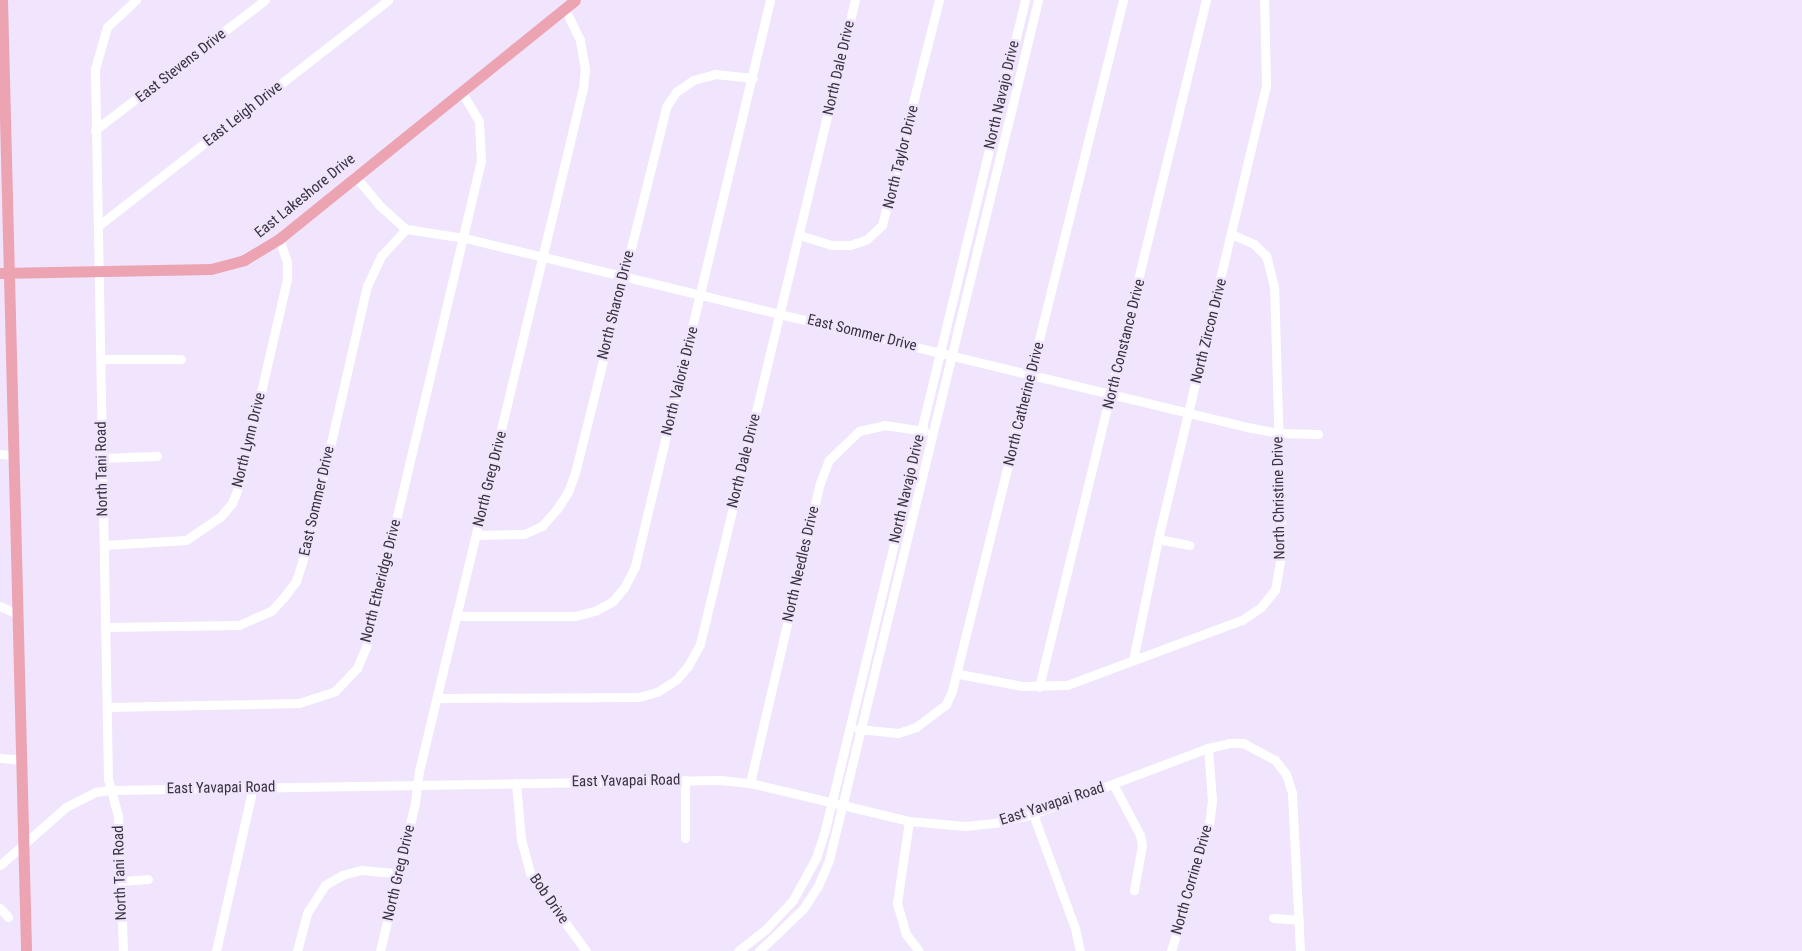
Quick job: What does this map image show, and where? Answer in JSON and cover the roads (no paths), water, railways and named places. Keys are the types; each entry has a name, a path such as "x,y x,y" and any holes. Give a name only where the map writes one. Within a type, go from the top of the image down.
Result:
{"main road":[{"path":"2,0 4,273 13,455 26,951"},
{"name":"East Lakeshore Drive","path":"4,273 98,272 228,266 264,250 575,0"}],"street":[{"name":"North Tani Road","path":"123,951 118,816 110,790 107,707 95,69 99,46 107,27 136,0"},
{"name":"East Stevens Drive","path":"95,130 265,0"},
{"name":"East Leigh Drive","path":"98,226 388,0"},
{"name":"North Valorie Drive","path":"456,616 575,616 597,610 613,601 624,588 635,566 753,78 770,0"},
{"name":"North Dale Drive","path":"437,698 639,697 656,692 677,679 700,644 855,0"},
{"name":"North Taylor Drive","path":"799,235 831,245 850,245 867,239 882,225 939,0"},
{"name":"North Navajo Drive","path":"738,951 779,917 806,879 816,858 832,804 1025,0"},
{"name":"North Navajo Drive","path":"760,950 789,925 818,886 843,806 1038,0"},
{"name":"North Catherine Drive","path":"850,728 898,733 916,727 946,704 959,674 1123,0"},
{"name":"North Constance Drive","path":"1039,686 1112,394 1206,0"},
{"name":"North Zircon Drive","path":"1133,660 1158,539 1266,86 1264,0"},
{"name":"North Greg Drive","path":"380,951 456,616 544,257 585,69 580,40 564,9"},
{"name":"North Sharon Drive","path":"476,536 514,536 542,526 558,509 568,492 666,107 676,92 693,80 715,74 753,78"},
{"name":"North Etheridge Drive","path":"107,707 299,703 335,691 352,674 366,646 465,238 482,140 473,106 461,91"},
{"path":"355,176 383,210 406,229"},
{"name":"East Sommer Drive","path":"106,627 239,624 271,611 284,597 296,581 308,544 367,286 381,256 406,229 465,238 780,312 952,356 1278,433 1318,434"},
{"name":"North Christine Drive","path":"959,674 1039,686 1066,684 1242,620 1261,607 1275,590 1282,552 1272,270 1266,256 1254,244 1232,234"},
{"name":"North Lynn Drive","path":"104,545 186,540 220,517 232,503 240,483 287,279 287,262 278,239"},
{"path":"100,360 181,360"},
{"name":"North Needles Drive","path":"750,783 820,483 828,460 859,431 884,426 933,433"},
{"path":"0,454 13,455"},
{"path":"102,458 158,456"},
{"path":"1158,539 1189,545"},
{"path":"0,606 17,614"},
{"name":"East Yavapai Road","path":"0,866 23,844 79,798 110,790 685,780 750,783 910,821 965,826 995,823 1033,814 1208,748 1228,743 1258,748 1275,760 1286,774 1292,794 1299,920"},
{"name":"North Corrine Drive","path":"1171,951 1209,825 1212,800 1208,748"},
{"path":"0,758 21,760"},
{"path":"685,780 685,838"},
{"name":"Bob Drive","path":"516,783 521,839 531,876 586,951"},
{"path":"1113,784 1124,806 1135,821 1142,845 1134,890"},
{"path":"216,951 252,787"},
{"path":"1033,814 1075,928 1080,951"},
{"path":"910,821 897,903 906,934 918,951"},
{"path":"297,951 307,914 326,885 342,875 361,870 398,873"},
{"path":"120,881 148,879"},
{"path":"0,908 8,917"},
{"path":"1273,918 1299,920 1300,951"},
{"path":"753,940 760,950"}]}
